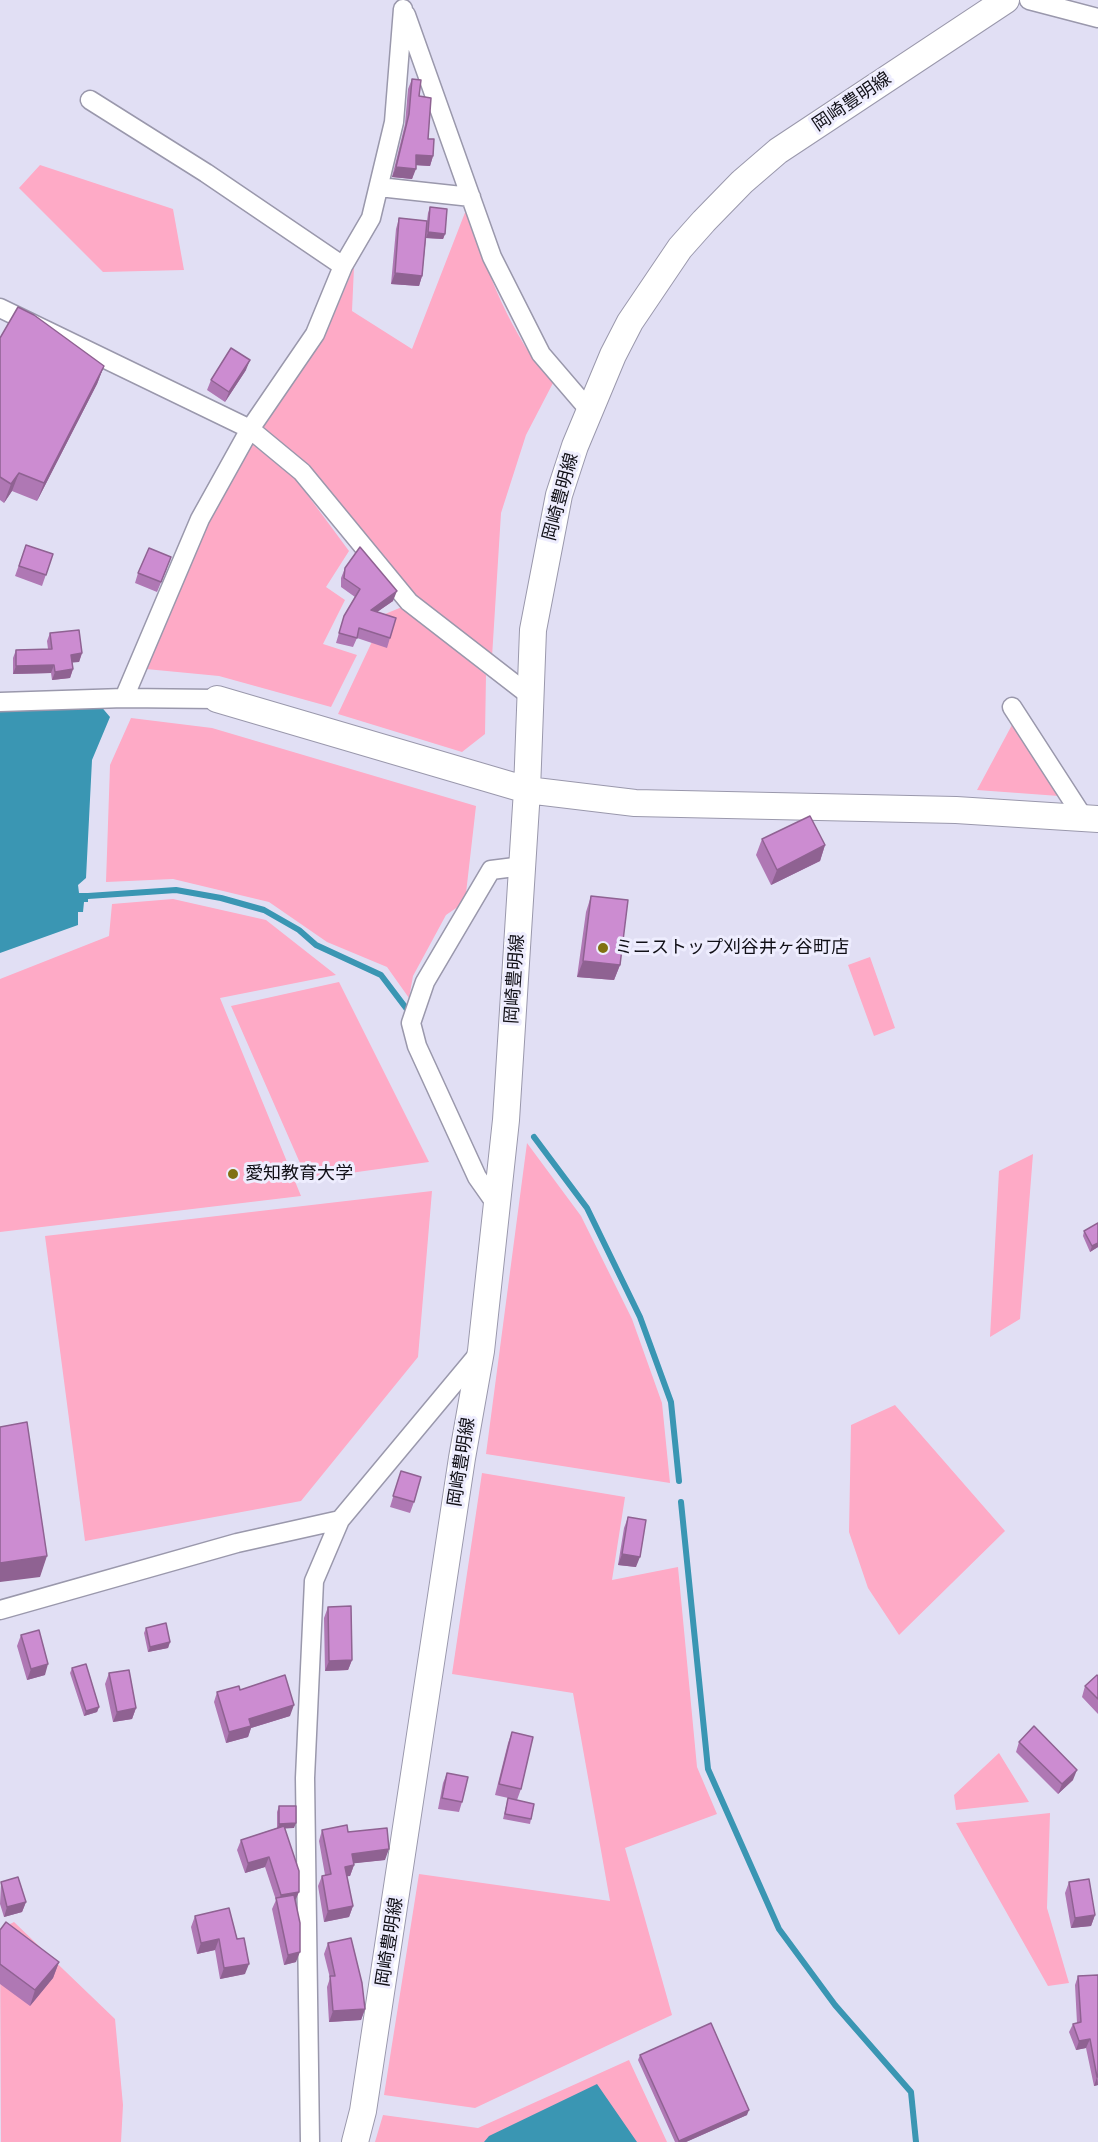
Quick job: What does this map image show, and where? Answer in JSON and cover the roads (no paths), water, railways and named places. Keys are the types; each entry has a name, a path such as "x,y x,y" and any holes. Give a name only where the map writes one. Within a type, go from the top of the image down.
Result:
{"main road":[{"name":"岡崎豊明線","path":"355,2142 365,2100 462,1458 481,1351 506,1120 523,866 533,630 559,495 589,410 613,355 651,290 680,248 741,182 778,151 993,3"},
{"path":"217,699 527,790 636,803 956,810 1091,818"}],"street":[{"path":"1029,0 1098,18"},
{"path":"402,5 492,257 541,354 589,410"},
{"path":"124,698 200,519 249,429 315,334 343,266 371,218 394,122 402,5"},
{"path":"90,100 206,173 343,266"},
{"path":"379,187 471,197"},
{"path":"0,308 249,429 302,472 409,602 529,696"},
{"path":"0,702 124,698 217,699"},
{"path":"1012,707 1091,818"},
{"path":"496,1204 477,1177 417,1046 411,1023 424,982 491,870 523,866"},
{"path":"310,2142 305,1778 314,1581 340,1520 481,1351"},
{"path":"0,1610 237,1543 340,1520"}],"water":[{"path":"99,704 110,717 92,760 86,878 78,885 79,893 88,893 88,902 84,902 83,912 78,912 78,925 0,953 0,712"},
{"path":"597,2084 637,2142 484,2142 489,2136"}],"waterway":[{"path":"88,896 176,890 221,898 264,910 299,930 316,945 381,975 409,1012"},
{"path":"534,1137 587,1208 640,1317 671,1402 679,1481"},
{"path":"681,1502 708,1769 779,1929 835,2005 911,2092 916,2142"}],"place":[{"name":"ミニストップ刈谷井ヶ谷町店","path":"603,948"},
{"name":"愛知教育大学","path":"233,1174"}]}
